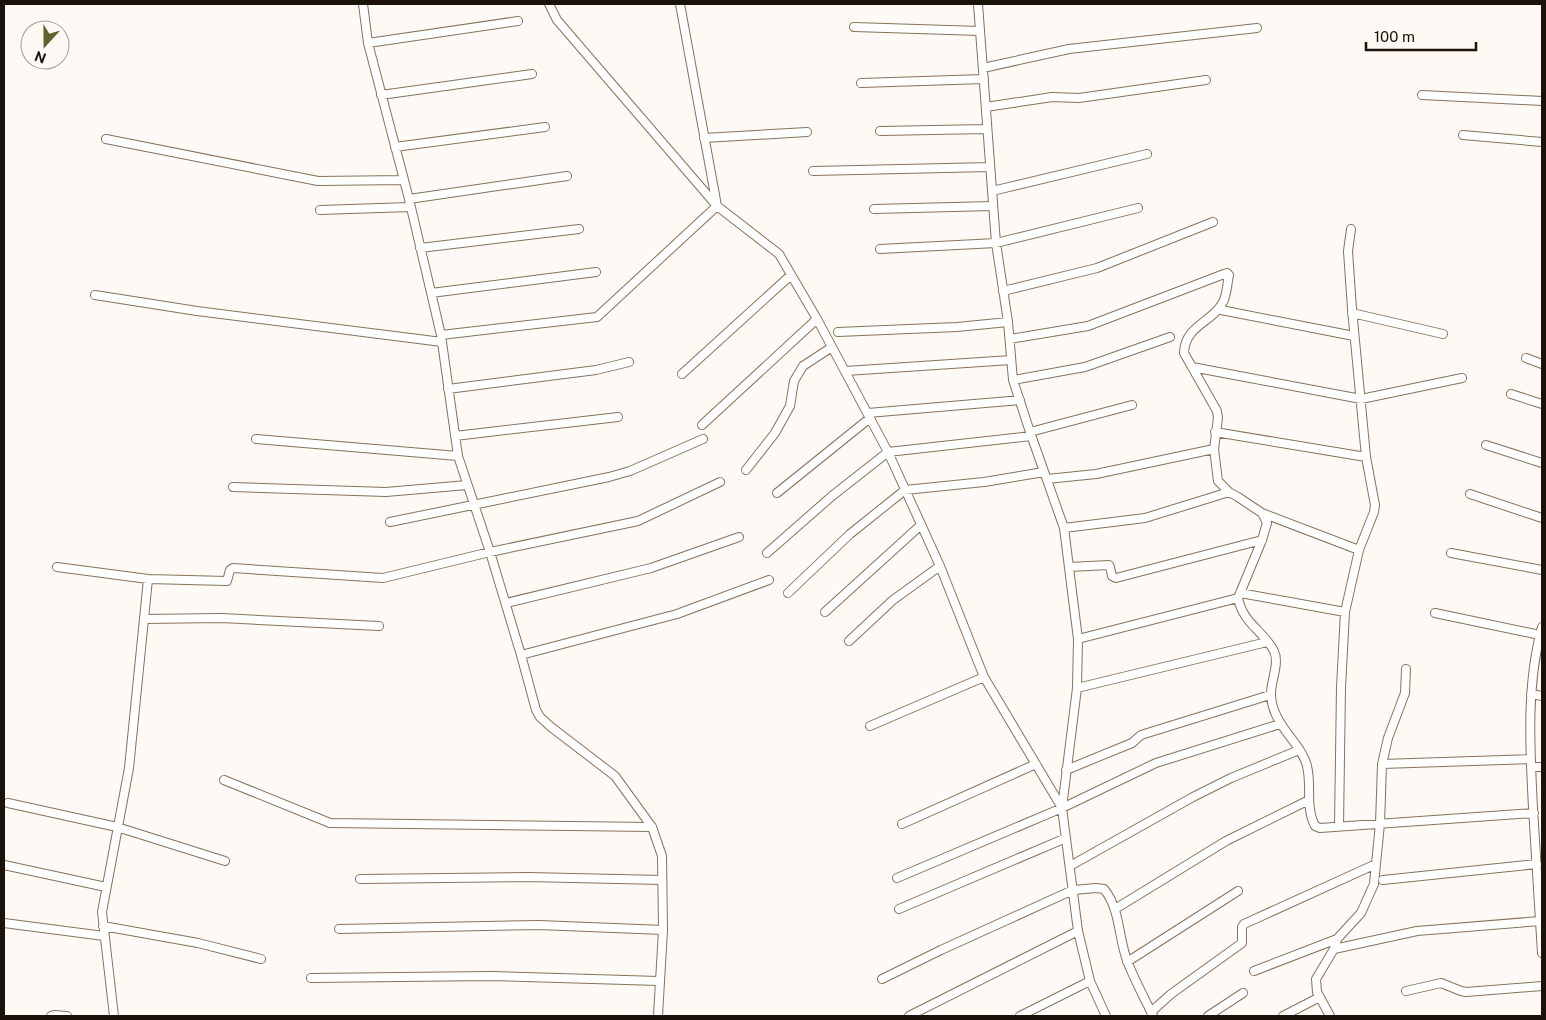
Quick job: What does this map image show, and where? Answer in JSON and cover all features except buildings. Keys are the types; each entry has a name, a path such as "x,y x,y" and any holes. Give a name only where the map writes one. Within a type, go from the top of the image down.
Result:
{"street":[{"path":"363,4 368,43 410,203 441,338 458,456 522,655 536,710 540,717 615,776 652,827 662,856 663,930 658,1016"},
{"path":"549,4 557,20 717,206 778,254 792,275 846,371 888,452 940,566 984,677 1062,808"},
{"path":"680,4 717,206"},
{"path":"978,4 996,243 1008,322 1013,380 1030,434 1064,528 1069,567 1078,639 1077,688 1062,808 1078,931 1090,981 1106,1016"},
{"path":"368,43 518,21"},
{"path":"854,27 980,31"},
{"path":"983,68 1069,49 1257,28"},
{"path":"381,95 532,74"},
{"path":"861,83 984,79"},
{"path":"986,107 1052,97 1079,98 1206,80"},
{"path":"1422,95 1542,101"},
{"path":"395,147 545,127"},
{"path":"880,131 988,129"},
{"path":"704,138 807,132"},
{"path":"1463,134 1542,142"},
{"path":"106,139 318,181 404,180"},
{"path":"992,192 1147,154"},
{"path":"813,171 990,167"},
{"path":"320,210 410,203 567,176"},
{"path":"95,295 197,311 441,338 597,317 717,206"},
{"path":"874,210 993,206"},
{"path":"880,249 996,243 1138,208"},
{"path":"1003,291 1097,268 1213,222"},
{"path":"420,248 579,229"},
{"path":"1340,826 1341,687 1345,612 1354,567 1375,505 1366,456 1352,313 1348,251 1351,229"},
{"path":"431,293 596,272"},
{"path":"1010,339 1088,326 1226,273 1229,275 1223,302 1218,309 1189,335 1184,344 1184,354 1217,411 1218,418 1214,449 1218,481 1229,492 1262,513 1359,550"},
{"path":"682,374 792,275"},
{"path":"1221,310 1354,336"},
{"path":"1352,313 1443,334"},
{"path":"702,425 817,319"},
{"path":"838,332 957,327 1008,322"},
{"path":"1013,380 1085,367 1170,337"},
{"path":"746,470 783,420 790,406 794,381 803,366 832,347"},
{"path":"1526,358 1542,364"},
{"path":"846,371 1012,360"},
{"path":"448,389 596,370 630,362"},
{"path":"1192,367 1361,399 1462,378"},
{"path":"1511,394 1542,404"},
{"path":"777,494 869,416 1020,400"},
{"path":"767,554 832,496 888,452 1030,434 1132,406"},
{"path":"455,436 618,417"},
{"path":"1215,432 1366,456"},
{"path":"256,439 458,456"},
{"path":"390,522 623,473 703,439"},
{"path":"1486,445 1542,464"},
{"path":"788,593 850,534 905,490 1045,476 1096,474 1214,449"},
{"path":"56,567 148,579 227,581 230,570 233,568 383,578 490,552 638,520 720,482"},
{"path":"233,487 386,492 467,485"},
{"path":"1064,528 1145,518 1229,492"},
{"path":"1470,494 1542,518"},
{"path":"1262,513 1266,523 1262,540 1239,595 1239,603 1249,623 1268,642 1274,651 1276,658 1270,695 1280,724 1303,756 1308,767 1311,818 1315,826 1320,828 1534,813"},
{"path":"825,612 921,525"},
{"path":"506,603 652,568 739,537"},
{"path":"1069,567 1109,565 1112,576 1116,578 1262,540"},
{"path":"1451,553 1542,570"},
{"path":"849,640 893,600 940,566"},
{"path":"114,1016 102,912 129,768 148,579"},
{"path":"522,655 677,614 769,580"},
{"path":"1078,639 1239,595 1345,612"},
{"path":"1434,613 1541,635 1536,648 1531,694 1531,763 1539,868 1542,952"},
{"path":"144,619 221,618 379,626"},
{"path":"1077,688 1268,642"},
{"path":"1254,970 1337,939 1361,913 1374,884 1380,824 1382,764 1388,738 1405,693 1406,669"},
{"path":"870,726 984,677"},
{"path":"1531,694 1542,696"},
{"path":"1066,770 1132,742 1141,735 1270,695"},
{"path":"897,878 1062,808 1156,763 1280,724"},
{"path":"1070,866 1193,796 1299,750"},
{"path":"1382,764 1531,763 1542,767"},
{"path":"902,824 1036,764"},
{"path":"224,780 330,823 652,827"},
{"path":"1115,909 1226,841 1309,800"},
{"path":"8,804 117,827 226,861"},
{"path":"899,909 1066,838"},
{"path":"882,979 1073,890 1104,889 1115,909 1127,962 1152,1014 1171,994 1242,943 1242,927 1244,924 1376,864"},
{"path":"4,865 106,887"},
{"path":"1383,880 1539,868"},
{"path":"360,879 528,877 662,880"},
{"path":"1127,962 1238,890"},
{"path":"1334,950 1417,932 1540,921"},
{"path":"4,923 104,936"},
{"path":"339,928 539,925 663,930"},
{"path":"103,926 198,943 261,959"},
{"path":"909,1016 1078,931"},
{"path":"1330,1016 1317,992 1316,979 1334,950 1337,939"},
{"path":"311,978 492,976 659,981"},
{"path":"1020,1016 1090,981"},
{"path":"1406,991 1441,982 1466,992 1542,986"},
{"path":"1208,1016 1243,993"},
{"path":"1283,1016 1320,997"},
{"path":"51,1016 54,1014 67,1016"}]}
